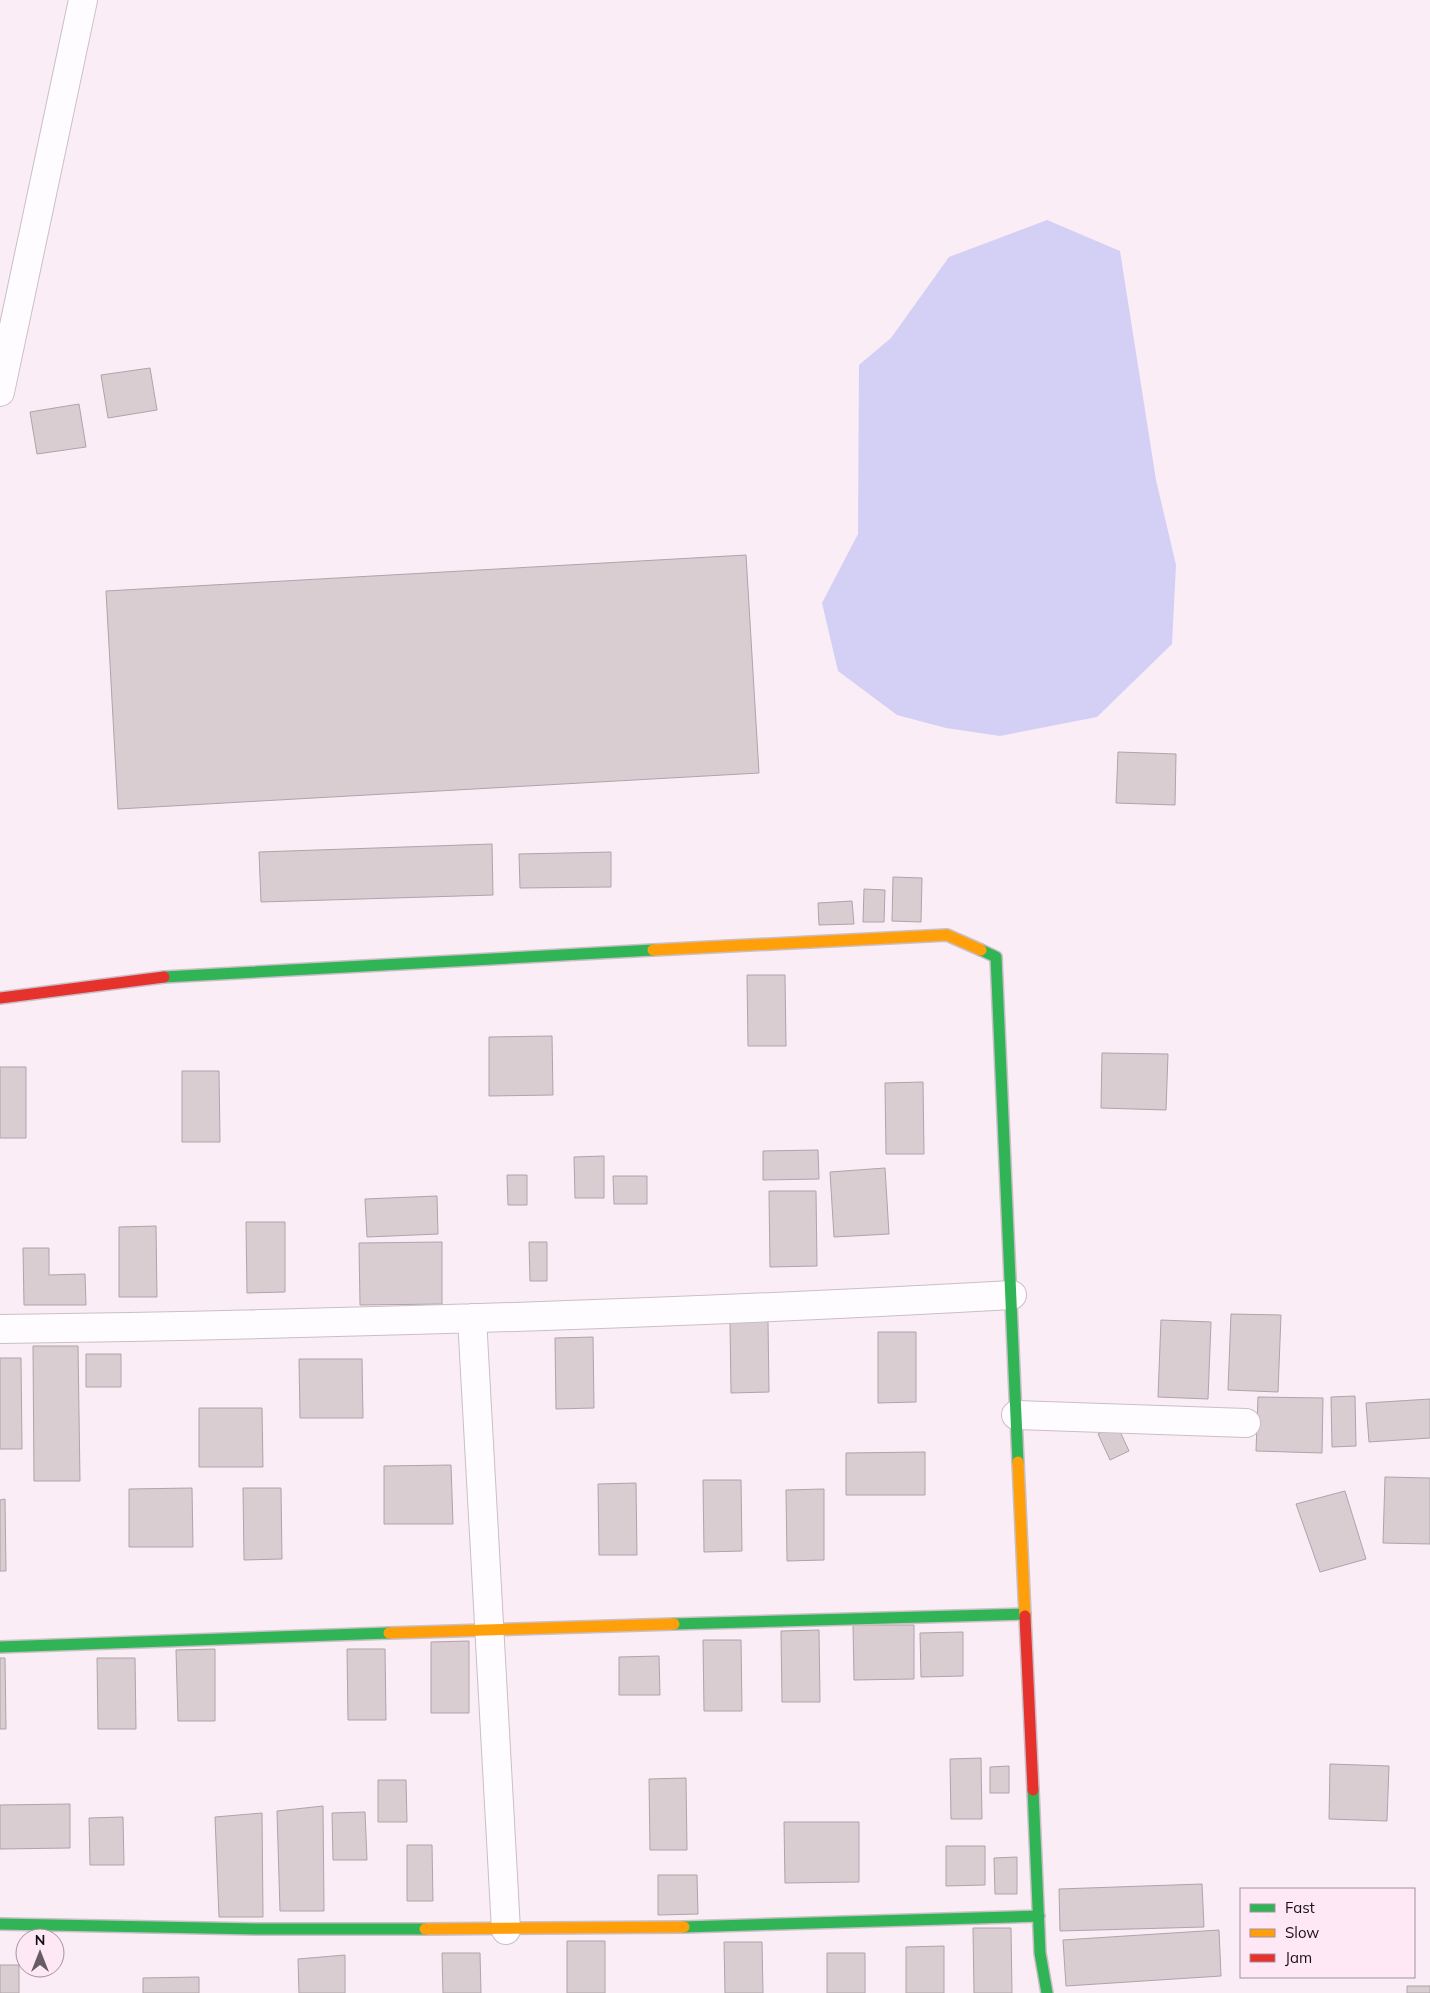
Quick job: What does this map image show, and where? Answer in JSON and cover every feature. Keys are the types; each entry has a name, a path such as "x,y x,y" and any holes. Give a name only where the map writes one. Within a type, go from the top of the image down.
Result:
{"street":[{"path":"0,392 83,0"},
{"path":"0,998 183,975 947,936 996,956 1040,1953 1047,1993"},
{"path":"0,1329 272,1325 804,1307 1012,1295"},
{"path":"472,1318 506,1930"},
{"path":"1016,1415 1246,1423"},
{"path":"0,1647 490,1629 1025,1614"},
{"path":"0,1924 146,1928 506,1930 889,1922 1039,1916"}],"shaded area":[{"path":"1047,220 1120,251 1156,480 1176,565 1172,644 1097,717 1000,736 946,728 897,715 838,671 822,603 858,534 859,365 891,338 949,257"}],"building":[{"path":"150,368 157,410 108,418 101,375"},
{"path":"79,404 86,447 37,454 30,412"},
{"path":"746,555 759,773 118,809 106,591"},
{"path":"1118,752 1176,754 1175,805 1116,803"},
{"path":"492,844 493,895 261,902 259,852"},
{"path":"611,852 611,887 520,888 519,854"},
{"path":"893,877 922,878 921,922 892,921"},
{"path":"864,889 885,890 884,922 863,922"},
{"path":"852,901 854,924 819,925 818,903"},
{"path":"747,975 785,975 786,1046 748,1046"},
{"path":"552,1036 553,1095 489,1096 489,1037"},
{"path":"1102,1053 1168,1054 1166,1110 1101,1108"},
{"path":"0,1067 26,1067 26,1138 0,1138"},
{"path":"182,1071 219,1071 220,1142 182,1142"},
{"path":"923,1082 924,1154 886,1154 885,1083"},
{"path":"818,1150 819,1179 763,1180 763,1151"},
{"path":"604,1156 604,1198 575,1198 574,1157"},
{"path":"885,1168 889,1234 834,1237 830,1172"},
{"path":"507,1175 527,1175 527,1205 508,1205"},
{"path":"613,1176 647,1176 647,1204 614,1204"},
{"path":"769,1191 816,1191 817,1266 770,1267"},
{"path":"437,1196 438,1234 367,1237 365,1199"},
{"path":"246,1222 285,1222 285,1292 247,1293"},
{"path":"156,1226 157,1297 119,1297 119,1227"},
{"path":"442,1242 442,1304 360,1305 359,1243"},
{"path":"529,1242 547,1242 547,1281 530,1281"},
{"path":"23,1248 49,1248 49,1275 85,1274 86,1305 24,1305"},
{"path":"1231,1314 1281,1315 1278,1392 1228,1390"},
{"path":"1161,1320 1211,1322 1208,1399 1158,1397"},
{"path":"768,1321 769,1392 731,1393 730,1322"},
{"path":"878,1332 916,1332 916,1402 878,1403"},
{"path":"593,1337 594,1408 556,1409 555,1338"},
{"path":"33,1346 78,1346 80,1481 34,1481"},
{"path":"86,1354 121,1354 121,1387 86,1387"},
{"path":"0,1358 21,1358 22,1449 0,1449"},
{"path":"299,1359 362,1359 363,1418 300,1418"},
{"path":"1355,1396 1356,1446 1332,1447 1331,1397"},
{"path":"1258,1397 1323,1398 1322,1453 1256,1451"},
{"path":"1430,1399 1430,1438 1369,1442 1366,1403"},
{"path":"199,1408 262,1408 263,1467 199,1467"},
{"path":"1117,1425 1129,1451 1110,1460 1098,1434"},
{"path":"925,1452 925,1495 846,1495 846,1453"},
{"path":"451,1465 453,1524 384,1524 384,1466"},
{"path":"1385,1477 1430,1478 1430,1544 1383,1543"},
{"path":"703,1480 741,1480 742,1551 704,1552"},
{"path":"636,1483 637,1555 599,1555 598,1484"},
{"path":"192,1488 193,1547 129,1547 129,1489"},
{"path":"243,1488 281,1488 282,1559 244,1560"},
{"path":"824,1489 824,1560 787,1561 786,1490"},
{"path":"1345,1491 1366,1559 1320,1572 1296,1504"},
{"path":"5,1499 6,1571 0,1571 0,1500"},
{"path":"853,1625 914,1625 914,1679 854,1680"},
{"path":"819,1630 820,1702 782,1702 781,1631"},
{"path":"963,1632 963,1676 921,1677 920,1633"},
{"path":"703,1640 741,1640 742,1711 704,1711"},
{"path":"469,1641 469,1713 431,1713 431,1642"},
{"path":"215,1649 215,1721 178,1721 176,1650"},
{"path":"347,1649 385,1649 386,1720 348,1720"},
{"path":"659,1656 660,1695 619,1695 619,1657"},
{"path":"0,1658 5,1658 6,1729 0,1729"},
{"path":"97,1658 135,1658 136,1729 98,1729"},
{"path":"981,1758 982,1819 951,1819 950,1759"},
{"path":"1330,1764 1389,1766 1387,1821 1329,1819"},
{"path":"1009,1766 1009,1793 990,1793 990,1767"},
{"path":"686,1778 687,1850 650,1850 649,1779"},
{"path":"378,1780 406,1780 407,1822 378,1822"},
{"path":"70,1804 70,1848 0,1849 0,1805"},
{"path":"323,1806 324,1911 280,1911 277,1811"},
{"path":"365,1812 367,1860 333,1860 332,1813"},
{"path":"262,1813 263,1917 219,1917 215,1817"},
{"path":"123,1817 124,1865 90,1865 89,1818"},
{"path":"784,1822 859,1822 859,1882 785,1883"},
{"path":"407,1845 432,1845 433,1901 407,1901"},
{"path":"946,1846 985,1846 985,1885 946,1886"},
{"path":"1017,1857 1017,1894 995,1894 994,1858"},
{"path":"658,1875 697,1875 698,1914 658,1915"},
{"path":"1202,1884 1204,1927 1060,1931 1059,1889"},
{"path":"973,1928 1011,1928 1012,1993 974,1993"},
{"path":"1219,1930 1221,1976 1066,1986 1063,1940"},
{"path":"567,1941 605,1941 605,1993 567,1993"},
{"path":"724,1942 762,1942 763,1993 725,1993"},
{"path":"944,1946 944,1993 906,1993 906,1947"},
{"path":"442,1953 480,1953 481,1993 443,1993"},
{"path":"827,1953 865,1953 865,1993 827,1993"},
{"path":"345,1955 345,1993 299,1993 298,1959"},
{"path":"0,1965 15,1965 15,1978 19,1978 19,1993 0,1993"},
{"path":"199,1977 199,1993 143,1993 143,1978"},
{"path":"1407,1986 1430,1986 1430,1993 1407,1993"}],"traffic: fast":[{"path":"164,977 653,950"},
{"path":"981,950 996,957 1018,1462"},
{"path":"674,1624 1025,1614"},
{"path":"0,1647 389,1633"},
{"path":"1033,1790 1040,1953 1047,1993"},
{"path":"684,1927 1039,1916"},
{"path":"0,1924 260,1929 425,1929"}],"traffic: slow":[{"path":"653,950 947,935 981,950"},
{"path":"1018,1462 1025,1616"},
{"path":"389,1633 674,1624"},
{"path":"425,1929 684,1927"}],"traffic: jam":[{"path":"0,998 164,977"},
{"path":"1025,1616 1033,1790"}]}
